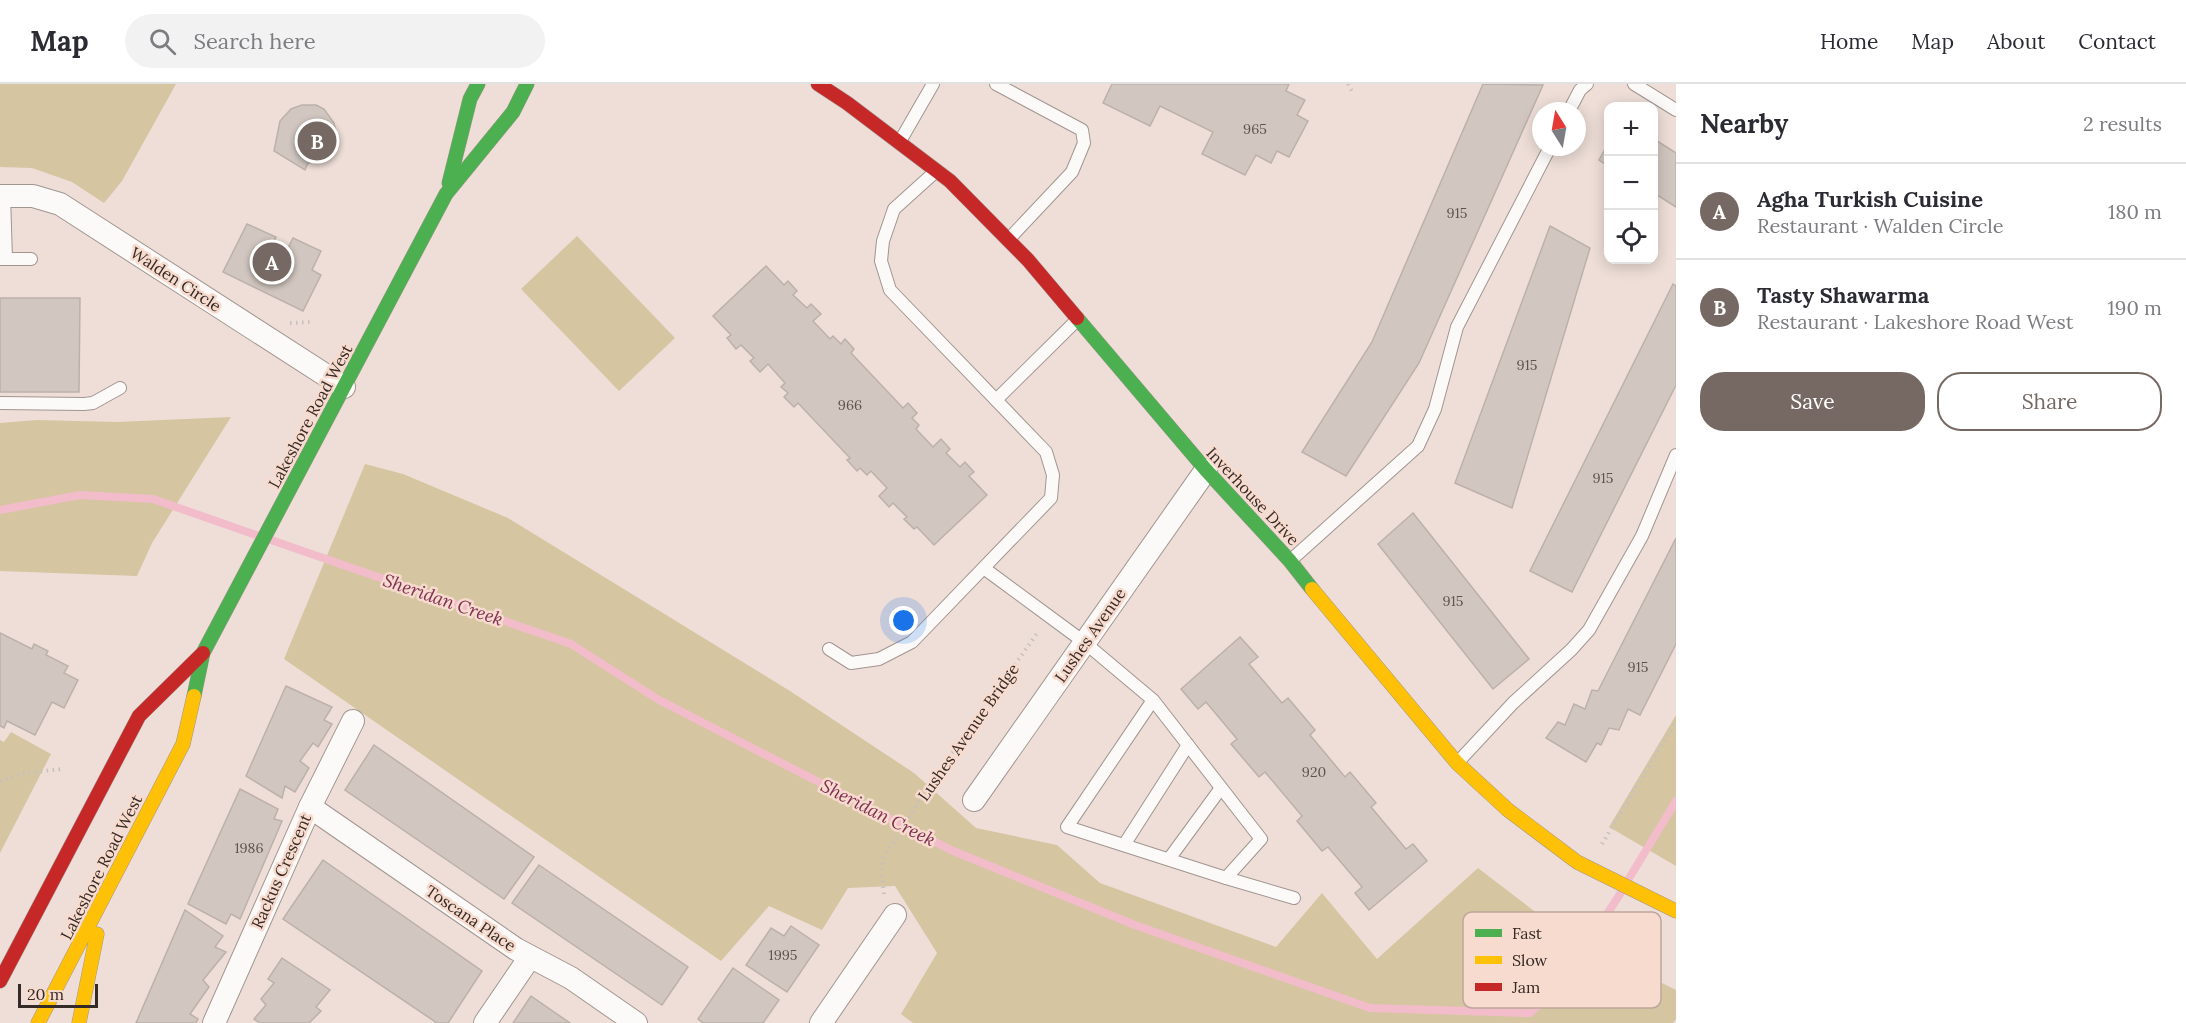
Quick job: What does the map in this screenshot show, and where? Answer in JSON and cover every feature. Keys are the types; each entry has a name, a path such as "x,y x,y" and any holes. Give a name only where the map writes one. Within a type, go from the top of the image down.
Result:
{"main road":[{"name":"Lakeshore Road West","path":"446,194 471,99 478,84"},
{"name":"Lakeshore Road West","path":"38,1023 183,744 203,653 446,194 513,112 527,84"},
{"name":"Inverhouse Drive","path":"818,84 847,103 950,181 1028,260 1206,470 1290,561 1457,763 1508,810 1594,871 1671,909"},
{"name":"Lakeshore Road West","path":"0,981 5,964 139,716 203,653"},
{"path":"79,1023 104,897"}],"street":[{"name":"Walden Circle","path":"2,196 33,196 60,204 344,387"},
{"name":"Lushes Avenue","path":"974,800 1206,470"},
{"name":"Rackus Crescent","path":"214,1023 310,807 353,721"},
{"name":"Toscana Place","path":"310,807 530,957 571,978 636,1023"},
{"path":"821,1023 895,915"},
{"path":"485,1023 530,957"}],"lane":[{"path":"899,142 933,84"},
{"path":"996,84 1082,130 1084,142 1072,172 1008,240"},
{"path":"1574,102 1580,90 1587,84"},
{"path":"1634,84 1676,110"},
{"path":"1290,561 1418,446 1431,422 1453,339 1462,315 1545,156"},
{"path":"829,650 852,663 879,659 912,642 1051,498 1053,475 1046,452 890,290 881,261 883,241 894,209 936,170"},
{"path":"2,196 3,259 31,259"},
{"path":"996,400 1078,319"},
{"path":"0,403 84,404 93,402 120,388"},
{"path":"1457,763 1509,708 1572,650 1589,630 1642,536 1676,455"},
{"path":"985,568 1084,642 1153,700 1188,745 1261,839 1226,878"},
{"path":"1153,700 1067,827 1294,898"},
{"path":"1124,845 1188,745"},
{"path":"1168,859 1221,788"}],"path":[{"path":"1348,84 1353,93"},
{"name":"Lushes Avenue Bridge","path":"895,915 884,894 880,872 884,857 922,796 1049,616"},
{"path":"1594,871 1676,721"},
{"path":"0,781 25,773 63,769"}],"shaded area":[{"path":"0,84 176,84 122,181 104,203 72,182 32,168 0,167"},
{"path":"577,236 675,338 619,391 521,289"},
{"path":"231,417 152,543 137,576 0,571 0,423 37,420 117,422"},
{"path":"365,464 403,474 508,518 790,691 914,773 976,828 1057,845 1100,883 1276,947 1322,893 1377,959 1478,868 1535,912 1463,912 1463,1008 1661,1008 1661,982 1676,990 1676,1019 1673,1023 913,1023 901,1014 937,953 895,886 848,888 822,930 769,906 721,961 284,659"},
{"path":"1676,715 1676,866 1609,827"},
{"path":"11,732 51,754 0,853 0,740 4,742"}],"building":[{"path":"1112,84 1289,84 1286,91 1305,100 1297,115 1308,121 1289,157 1277,151 1271,163 1256,155 1245,175 1202,154 1213,132 1160,106 1150,126 1103,103"},
{"path":"1483,84 1543,85 1535,102 1532,102 1532,110 1419,363 1346,476 1302,452 1372,342"},
{"path":"302,105 316,105 324,109 334,123 337,136 333,149 318,160 308,163 305,170 274,151 280,121 291,109"},
{"path":"1658,142 1676,153 1676,207 1658,196"},
{"path":"1604,151 1604,163 1599,160"},
{"path":"247,224 276,237 271,247 285,254 293,238 321,251 312,270 321,275 303,311 223,272"},
{"path":"1550,226 1590,248 1512,508 1455,483"},
{"path":"766,266 784,285 788,281 797,291 793,295 807,308 811,304 821,314 813,321 830,339 833,336 841,344 845,339 854,349 851,353 903,408 908,403 917,413 912,418 919,425 916,429 933,447 941,439 950,449 946,453 960,467 965,462 974,472 969,476 987,495 934,545 917,527 914,529 904,519 907,517 893,503 889,507 879,496 887,488 871,471 867,475 860,468 857,471 847,460 850,458 798,403 794,407 784,397 788,393 781,387 785,383 768,364 760,372 750,361 754,358 741,345 736,349 727,338 731,335 713,316"},
{"path":"1673,284 1676,286 1676,385 1572,592 1530,571"},
{"path":"0,298 80,298 79,392 0,392"},
{"path":"1413,513 1529,659 1493,689 1378,544"},
{"path":"1676,538 1676,644 1640,715 1628,709 1619,730 1609,728 1601,745 1597,743 1586,762 1546,738 1558,722 1565,725 1574,704 1585,709 1592,690 1598,691"},
{"path":"0,633 32,649 34,644 48,651 46,655 68,666 64,673 78,680 64,708 52,702 35,735 7,721 4,728 0,726"},
{"path":"1240,637 1258,657 1249,664 1282,703 1288,698 1315,730 1310,735 1345,777 1350,772 1376,803 1371,807 1406,849 1413,844 1427,861 1369,910 1355,893 1362,887 1328,847 1322,851 1297,821 1302,816 1265,772 1259,777 1231,744 1237,739 1206,702 1198,709 1181,689"},
{"path":"286,686 332,707 324,720 332,724 318,747 313,743 300,761 309,768 295,792 285,786 282,798 246,776"},
{"path":"374,745 534,857 504,899 345,790"},
{"path":"240,789 278,809 274,819 282,821 240,919 231,914 226,924 188,904"},
{"path":"323,860 482,971 448,1023 437,1023 283,919"},
{"path":"539,865 688,967 662,1005 512,903"},
{"path":"185,910 223,936 215,947 226,952 203,980 209,987 190,1014 198,1019 196,1023 136,1023"},
{"path":"791,926 819,945 787,992 746,965 771,928 784,936"},
{"path":"282,958 330,990 316,1007 321,1011 309,1023 260,1023 254,1019 266,1005 261,999 274,983 268,979"},
{"path":"733,968 779,1000 763,1023 703,1023 698,1019"},
{"path":"531,996 570,1023 513,1023"}],"waterway":[{"name":"Sheridan Creek","path":"0,510 80,495 153,499 259,536"},
{"name":"Sheridan Creek","path":"271,540 571,644 659,700 953,851 1135,925 1370,1008 1530,1013 1535,1008"},
{"name":"Sheridan Creek","path":"1628,880 1676,801"},
{"name":"Sheridan Creek","path":"1608,912 1622,891"}],"traffic: fast":[{"path":"449,183 470,99 478,84"},
{"path":"194,696 203,653 446,194 513,112 527,84"},
{"path":"1077,318 1206,470 1290,561 1312,589"}],"traffic: slow":[{"path":"1312,589 1457,763 1508,810 1577,862 1676,911"},
{"path":"38,1023 183,744 194,696"},
{"path":"79,1023 97,934"}],"traffic: jam":[{"path":"818,84 847,103 950,181 1028,260 1077,318"},
{"path":"0,981 139,716 203,653"}],"place":[{"name":"Tasty Shawarma","path":"317,141"},
{"name":"Agha Turkish Cuisine","path":"272,262"}]}
